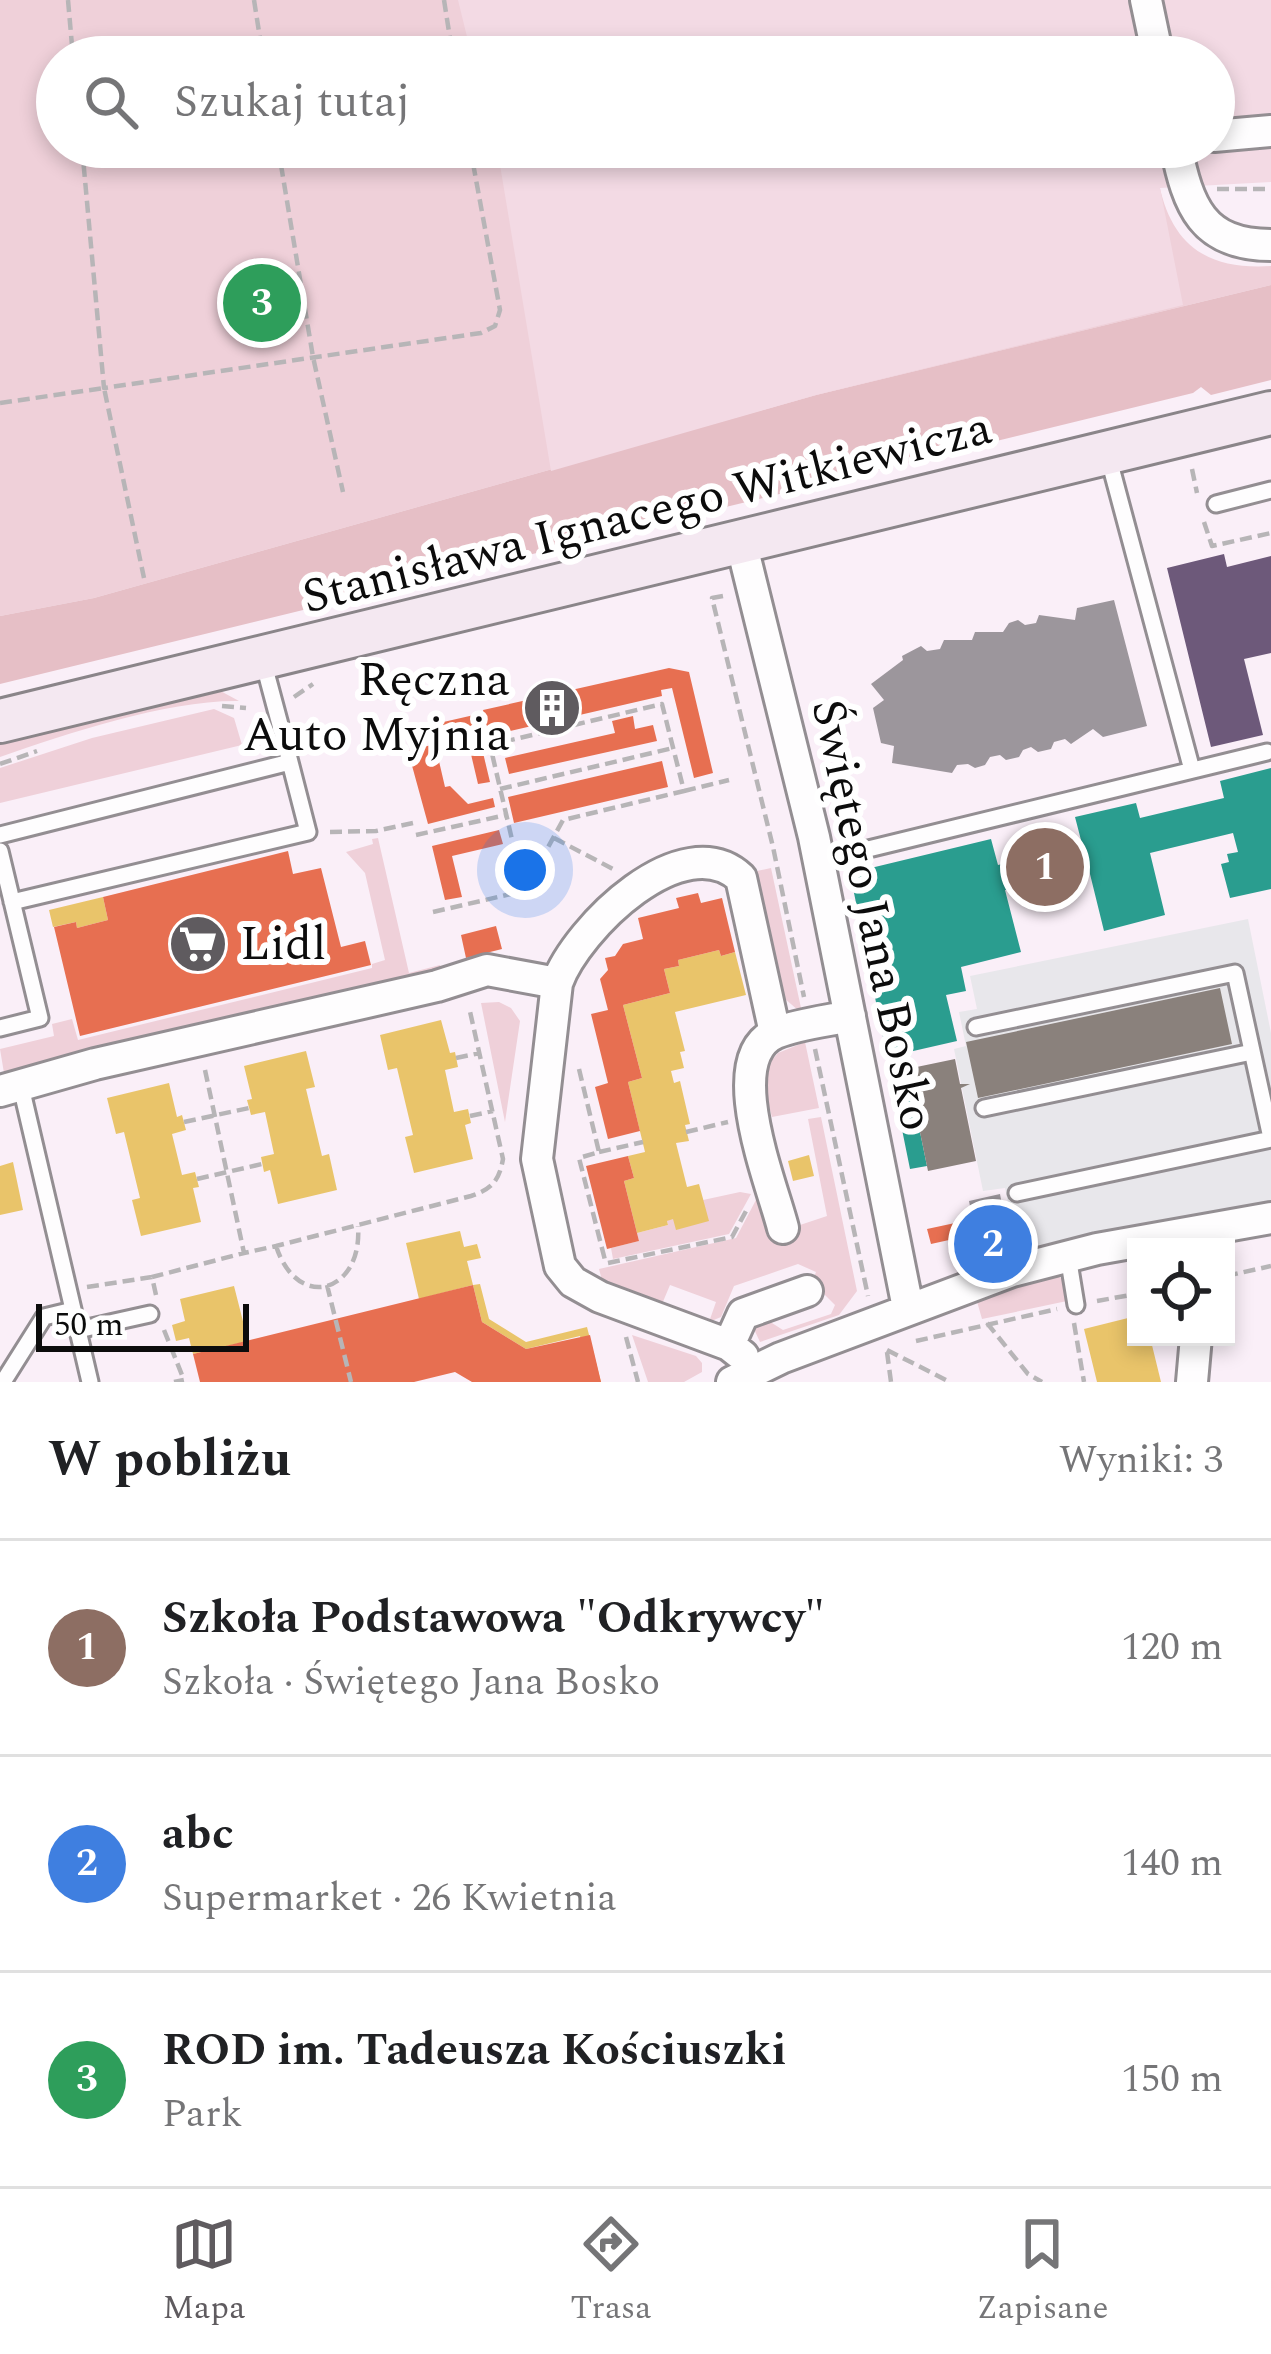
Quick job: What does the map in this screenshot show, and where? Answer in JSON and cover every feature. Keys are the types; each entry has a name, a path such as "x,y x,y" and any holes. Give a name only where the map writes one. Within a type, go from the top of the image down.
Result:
{"street":[{"path":"1146,0 1154,36"},
{"path":"1235,134 1271,130"},
{"path":"1181,168 1188,200 1199,218 1228,239 1271,245"},
{"name":"Stanisława Ignacego Witkiewicza","path":"0,721 1271,413"},
{"name":"Świętego Jana Bosko","path":"741,542 819,860 908,1308"},
{"name":"Stanisława Ignacego Witkiewicza","path":"0,733 47,712"},
{"path":"775,1033 741,878 729,866 716,862 688,866 638,884 579,946 557,982 537,1159 560,1266 573,1282 600,1297 729,1345 743,1375 881,1336 908,1308 1012,1271 1068,1256 1127,1248"},
{"path":"10,1089 487,970 557,982"},
{"path":"783,1228 754,1116 748,1072 758,1048 775,1033 850,1016"},
{"path":"1206,1238 1271,1218"},
{"path":"729,1345 749,1309 807,1291"},
{"path":"1192,1382 1195,1346"}],"lane":[{"path":"1108,453 1192,770"},
{"path":"1216,504 1271,490"},
{"path":"12,902 308,832 262,658"},
{"path":"819,860 1267,752"},
{"path":"0,835 290,762"},
{"path":"0,850 40,1018 0,1028"},
{"path":"976,1027 1235,973 1271,1139 1018,1193"},
{"path":"984,1108 1252,1052"},
{"path":"10,1089 90,1382"},
{"path":"1068,1256 1076,1305"},
{"path":"2,1382 44,1317 73,1310"},
{"path":"78,1330 157,1312"}],"path":[{"path":"68,0 71,36"},
{"path":"254,0 260,36"},
{"path":"444,0 449,36"},
{"path":"84,168 104,388 144,578"},
{"path":"282,168 313,357 343,491"},
{"path":"0,403 481,333 495,326 500,310 474,168"},
{"path":"726,595 712,598 773,847 857,1260 891,1382"},
{"path":"524,891 490,745 662,704 683,791"},
{"path":"500,789 673,748"},
{"path":"433,912 524,891 562,820 729,780"},
{"path":"416,835 506,815"},
{"path":"308,832 376,831 413,823"},
{"path":"68,1292 152,1277 488,1190 499,1178 503,1159 463,978"},
{"path":"198,1042 244,1253"},
{"path":"575,1052 599,1153"},
{"path":"456,1058 480,1053"},
{"path":"184,1122 249,1108"},
{"path":"470,1116 493,1111"},
{"path":"686,1132 754,1116"},
{"path":"605,1264 579,1158 643,1142"},
{"path":"197,1179 262,1164"},
{"path":"560,1266 605,1264 732,1237 755,1195"},
{"path":"276,1246 288,1273 301,1285 327,1286 347,1274 355,1262 358,1226"},
{"path":"1235,1274 1271,1266"},
{"path":"152,1277 157,1312 184,1380 174,1382"},
{"path":"327,1286 351,1382"},
{"path":"881,1336 987,1323 1127,1296"},
{"path":"1076,1305 1073,1334 1084,1382"},
{"path":"987,1323 1028,1374 1042,1382"},
{"path":"869,1356 881,1336"},
{"path":"881,1336 950,1382"},
{"path":"629,1349 638,1382"}],"shaded area":[{"path":"0,0 468,0 476,36 36,36 36,168 873,168 1159,184 1173,224 1196,250 1229,264 1271,266 1271,285 816,395 94,598 0,616"},
{"path":"458,0 1271,0 1271,182 1160,188 1183,305 816,395 551,471 500,168 1235,168 1235,36 467,36"},
{"path":"1271,285 1271,380 1211,395 1201,387 1193,393 0,684 0,616 94,598 816,395"},
{"path":"215,688 239,701 150,712 0,757 0,742 11,738"},
{"path":"214,709 234,718 242,745 0,803 0,768 92,738"},
{"path":"378,838 409,973 440,965 442,973 5,1079 0,1049 54,1036 52,1024 72,1019 78,1040 372,968 385,960 365,873 346,852"},
{"path":"771,868 799,1011 784,998 752,872"},
{"path":"1248,919 1271,1033 1271,1202 1018,1251 1005,1188 983,1191 954,1049 966,1046 959,1012 977,1009 970,976"},
{"path":"499,1002 511,1008 520,1021 505,1122 481,1003"},
{"path":"805,1042 819,1108 772,1117 760,1074 778,1053"},
{"path":"821,1117 857,1291 839,1315 760,1342 753,1327 761,1316 783,1330 831,1314 835,1305 812,1282 816,1272 798,1264 734,1286 721,1317 709,1322 716,1302 670,1285 662,1304 603,1284 599,1269 736,1238 757,1198 767,1236 827,1216 808,1119"},
{"path":"751,1194 729,1234 613,1259 611,1248 639,1241 637,1233 668,1225 667,1221 703,1200"},
{"path":"1054,1274 1064,1280 1067,1301 982,1319 976,1298"},
{"path":"632,1335 696,1356 702,1372 684,1382 648,1382"}],"building: Mieszkania":[{"path":"103,897 108,920 77,928 76,922 53,927 49,910"},
{"path":"719,950 721,956 735,952 746,995 675,1012 685,1051 680,1052 684,1068 671,1071 674,1083 680,1081 690,1124 685,1125 689,1141 676,1143 687,1187 699,1184 709,1221 676,1230 673,1219 668,1225 637,1233 624,1181 634,1178 628,1156 645,1152 628,1082 642,1078 623,1005 670,993 664,969 679,966 678,960"},
{"path":"441,1020 458,1067 445,1070 454,1112 468,1109 471,1123 465,1125 473,1159 414,1173 405,1137 413,1135 397,1068 388,1070 380,1035"},
{"path":"306,1051 315,1087 306,1089 322,1156 329,1154 337,1190 278,1204 270,1170 264,1172 261,1157 274,1154 265,1112 251,1115 244,1066"},
{"path":"169,1083 177,1117 182,1115 186,1130 172,1134 182,1175 195,1172 199,1187 193,1188 201,1222 141,1236 132,1200 140,1198 124,1132 116,1134 107,1098"},
{"path":"809,1155 814,1176 793,1181 788,1161"},
{"path":"13,1162 23,1210 0,1215 0,1166"},
{"path":"460,1231 464,1247 477,1244 481,1258 467,1261 473,1285 419,1299 406,1243"},
{"path":"480,1284 489,1319 526,1342 587,1327 601,1382 591,1382 580,1336 526,1349 482,1322 473,1285"},
{"path":"234,1286 248,1341 193,1354 189,1338 176,1341 172,1325 185,1321 180,1299"},
{"path":"1127,1318 1127,1346 1152,1346 1161,1382 1097,1382 1084,1329"}],"building: Handel":[{"path":"669,668 689,672 713,773 694,778 672,688 661,690 662,696 489,736 483,710"},
{"path":"474,715 490,782 478,784 470,750 446,756 439,723"},
{"path":"633,716 635,729 653,725 657,741 509,774 505,758 615,733 612,721"},
{"path":"435,744 445,787 450,786 468,804 493,798 495,807 428,824 408,751"},
{"path":"662,761 668,787 514,823 508,797"},
{"path":"499,830 503,844 452,856 462,897 445,900 432,846"},
{"name":"Lidl","path":"288,851 293,874 321,868 341,947 365,941 371,965 80,1036 54,927 76,922 77,928 108,920 103,897"},
{"path":"698,893 701,903 722,898 735,952 721,956 719,950 678,960 679,966 664,969 670,993 623,1005 642,1078 628,1082 640,1131 608,1139 595,1087 608,1083 591,1014 608,1010 600,979 608,970 605,958 615,956 623,944 643,939 638,918 679,908 676,898"},
{"path":"496,926 502,949 466,958 461,935"},
{"path":"628,1156 634,1178 624,1181 639,1241 607,1249 586,1166"},
{"path":"1004,1215 1010,1249 980,1257 973,1222"},
{"path":"955,1223 958,1238 931,1244 927,1229"},
{"path":"473,1285 482,1322 526,1349 590,1335 601,1382 472,1382 455,1372 414,1382 200,1382 193,1354"}],"building: Biura":[{"path":"1224,554 1227,567 1271,556 1271,653 1244,659 1263,735 1211,747 1167,568"}],"building: Szkoły":[{"path":"1271,768 1271,889 1230,898 1221,864 1229,862 1227,854 1238,852 1233,833 1150,853 1165,915 1104,931 1089,870 1005,890 1021,952 961,967 966,991 946,995 957,1041 887,1057 850,873 991,839 998,865 1082,844 1075,817 1136,803 1140,818 1224,798 1220,781"},
{"path":"907,1069 927,1166 910,1169 893,1085 903,1082 901,1071"}],"building: Przemysł":[{"path":"1220,988 1232,1044 978,1098 966,1042"},
{"path":"955,1059 960,1084 970,1084 961,1088 976,1161 928,1171 907,1069"}],"building: Inne":[{"path":"1114,600 1147,726 1103,737 1093,729 1071,744 1065,739 1054,742 1051,749 1023,750 1019,757 990,757 975,768 957,765 952,773 892,763 894,746 881,743 873,708 884,700 871,684 903,660 902,656 921,646 927,651 940,649 944,640 972,640 975,632 1003,632 1018,620 1025,625 1036,623 1039,615 1075,620 1077,608"},
{"path":"1000,1194 1004,1215 973,1222 969,1201"}],"place":[{"name":"ROD im. Tadeusza Kościuszki","path":"262,303"},
{"name":"Ręczna Auto Myjnia","path":"552,708"},
{"name":"Szkoła Podstawowa \"Odkrywcy\"","path":"1045,867"},
{"name":"Lidl","path":"198,944"},
{"name":"abc","path":"993,1244"}]}
